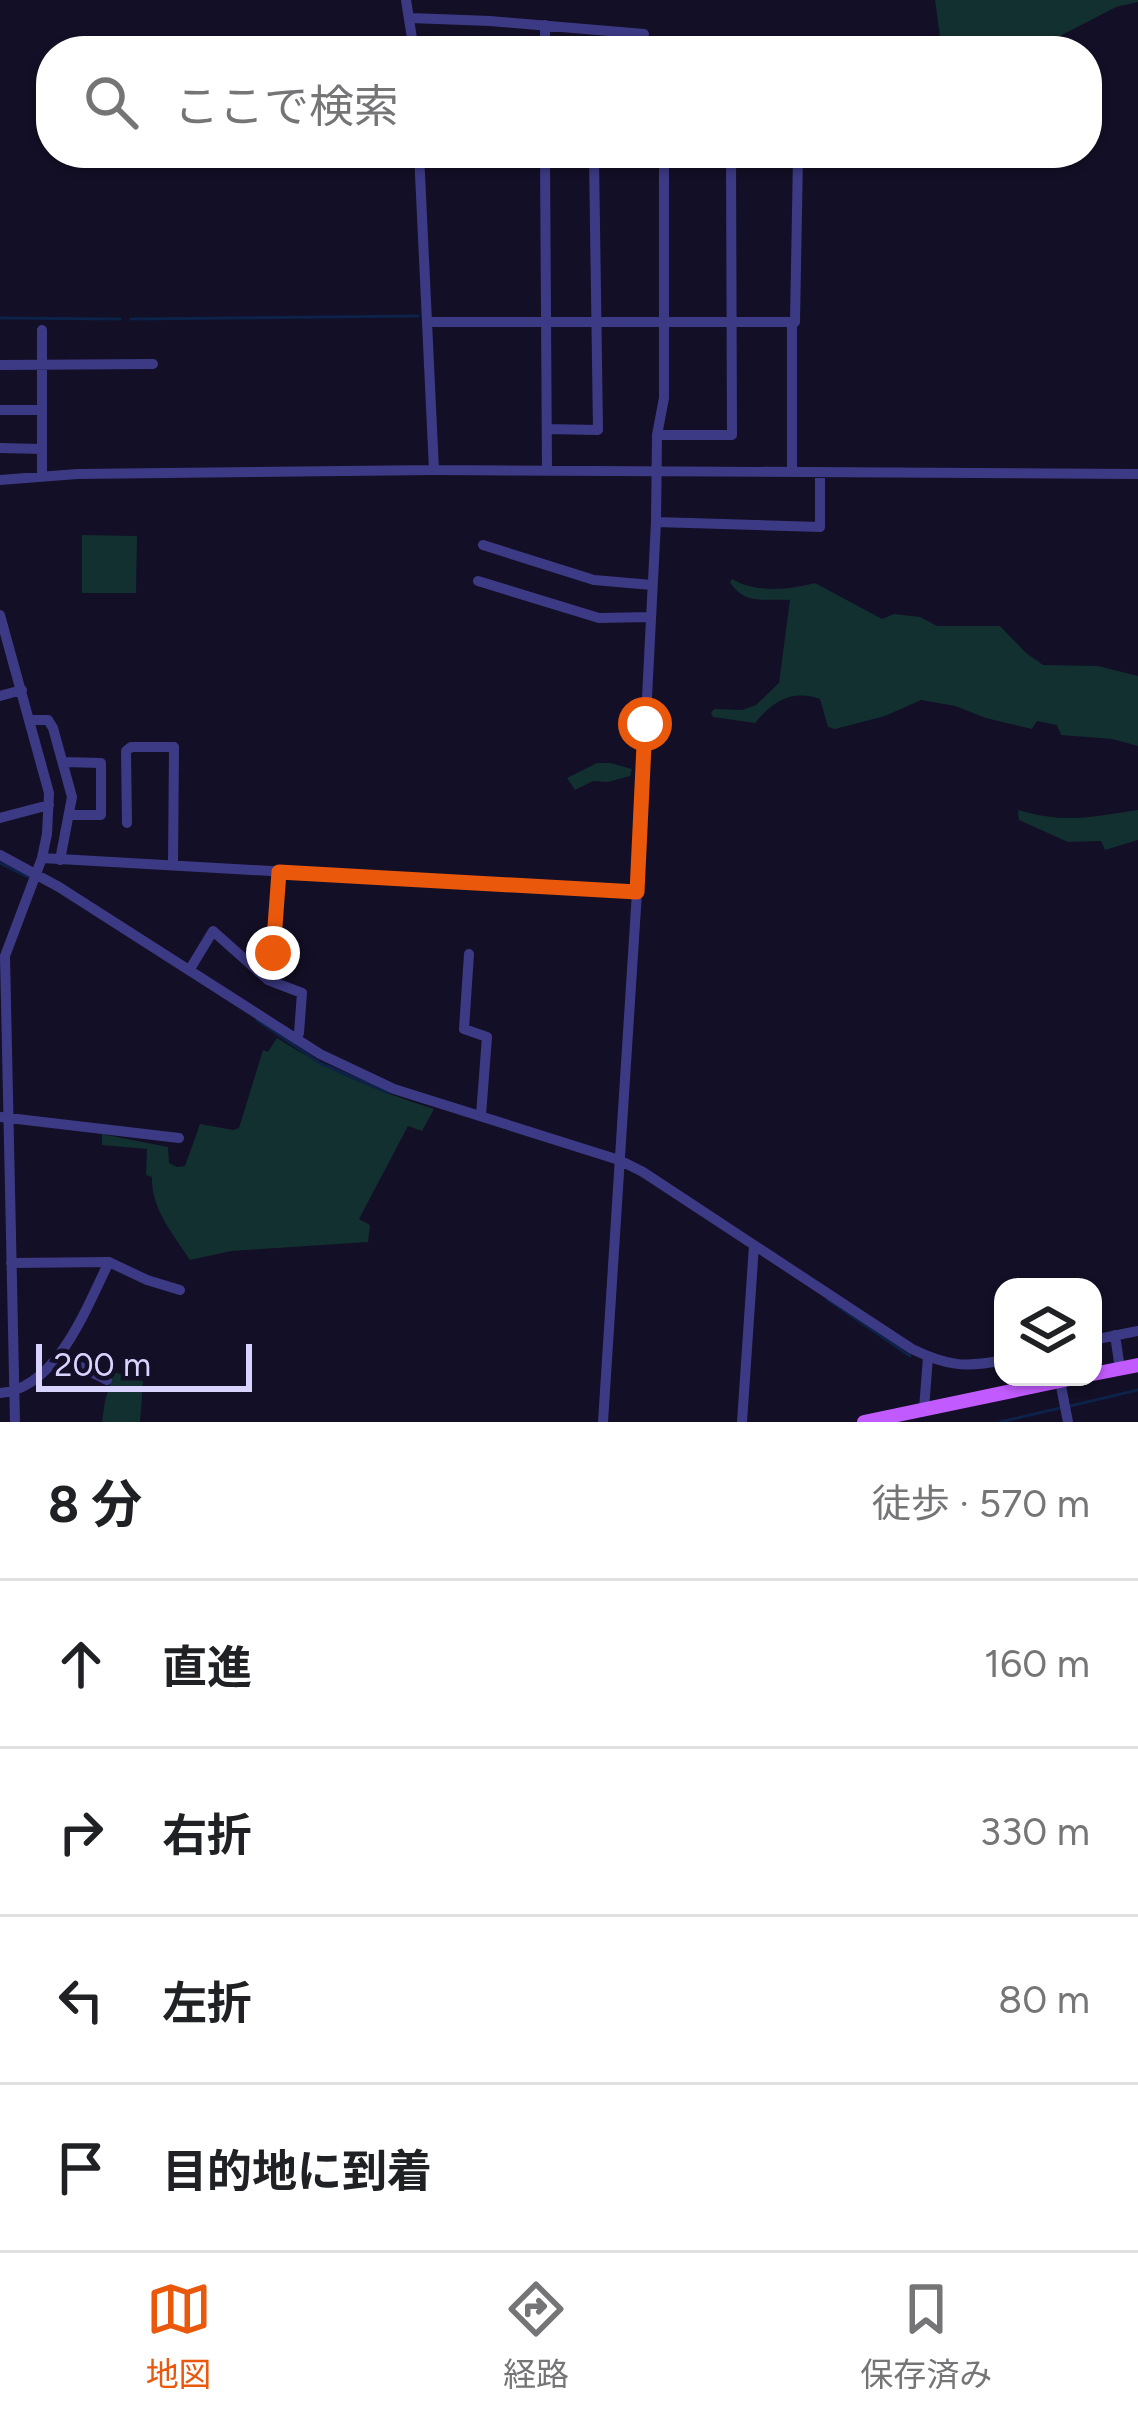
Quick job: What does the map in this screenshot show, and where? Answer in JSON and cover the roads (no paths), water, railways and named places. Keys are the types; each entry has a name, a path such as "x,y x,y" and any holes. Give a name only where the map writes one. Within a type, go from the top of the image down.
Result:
{"main road":[{"path":"1102,1372 1138,1365"},
{"path":"864,1422 1036,1386"}],"street":[{"path":"406,0 412,36"},
{"path":"410,18 644,34"},
{"path":"545,25 545,36"},
{"path":"420,168 434,470"},
{"path":"545,168 547,471"},
{"path":"547,429 598,430 594,168"},
{"path":"603,1422 637,892 657,435 664,398 664,168"},
{"path":"657,435 732,435 731,168"},
{"path":"428,322 795,322 798,168"},
{"path":"792,322 792,472"},
{"path":"42,331 42,476"},
{"path":"0,365 153,364"},
{"path":"0,410 42,410"},
{"path":"0,448 41,449"},
{"path":"0,480 434,470 1138,474"},
{"path":"656,522 820,527 820,472"},
{"path":"482,544 594,580 652,585"},
{"path":"478,581 598,618 650,617"},
{"path":"0,615 47,779 50,806 42,858 5,956 5,1217 11,1263 7,1392 15,1422"},
{"path":"0,696 22,691"},
{"path":"30,720 47,719 53,728 72,796 60,860"},
{"path":"127,823 126,751 131,746 174,747 173,865"},
{"path":"64,762 101,763 101,815 69,815"},
{"path":"0,818 50,806"},
{"path":"0,855 37,873 296,1039 371,1080 619,1160 928,1357 972,1366 994,1362"},
{"path":"42,858 637,892"},
{"path":"273,953 279,872"},
{"path":"190,969 213,931 268,980 302,993 296,1039"},
{"path":"469,954 464,1029 487,1037 482,1115"},
{"path":"4,1117 179,1138"},
{"path":"742,1422 754,1245"},
{"path":"11,1263 109,1262 180,1290"},
{"path":"7,1392 31,1383 59,1356 109,1262"},
{"path":"1102,1338 1138,1330"},
{"path":"1115,1335 1120,1369"},
{"path":"59,1356 107,1380"},
{"path":"924,1409 928,1357"},
{"path":"1061,1386 1068,1422"}],"waterway":[{"path":"131,319 418,316"},
{"path":"0,318 120,319"},
{"path":"0,863 28,877"},
{"path":"257,1020 320,1063 389,1093"},
{"path":"827,1299 910,1356"},
{"path":"1070,1406 1138,1390"},
{"path":"1000,1422 1060,1408"}]}
